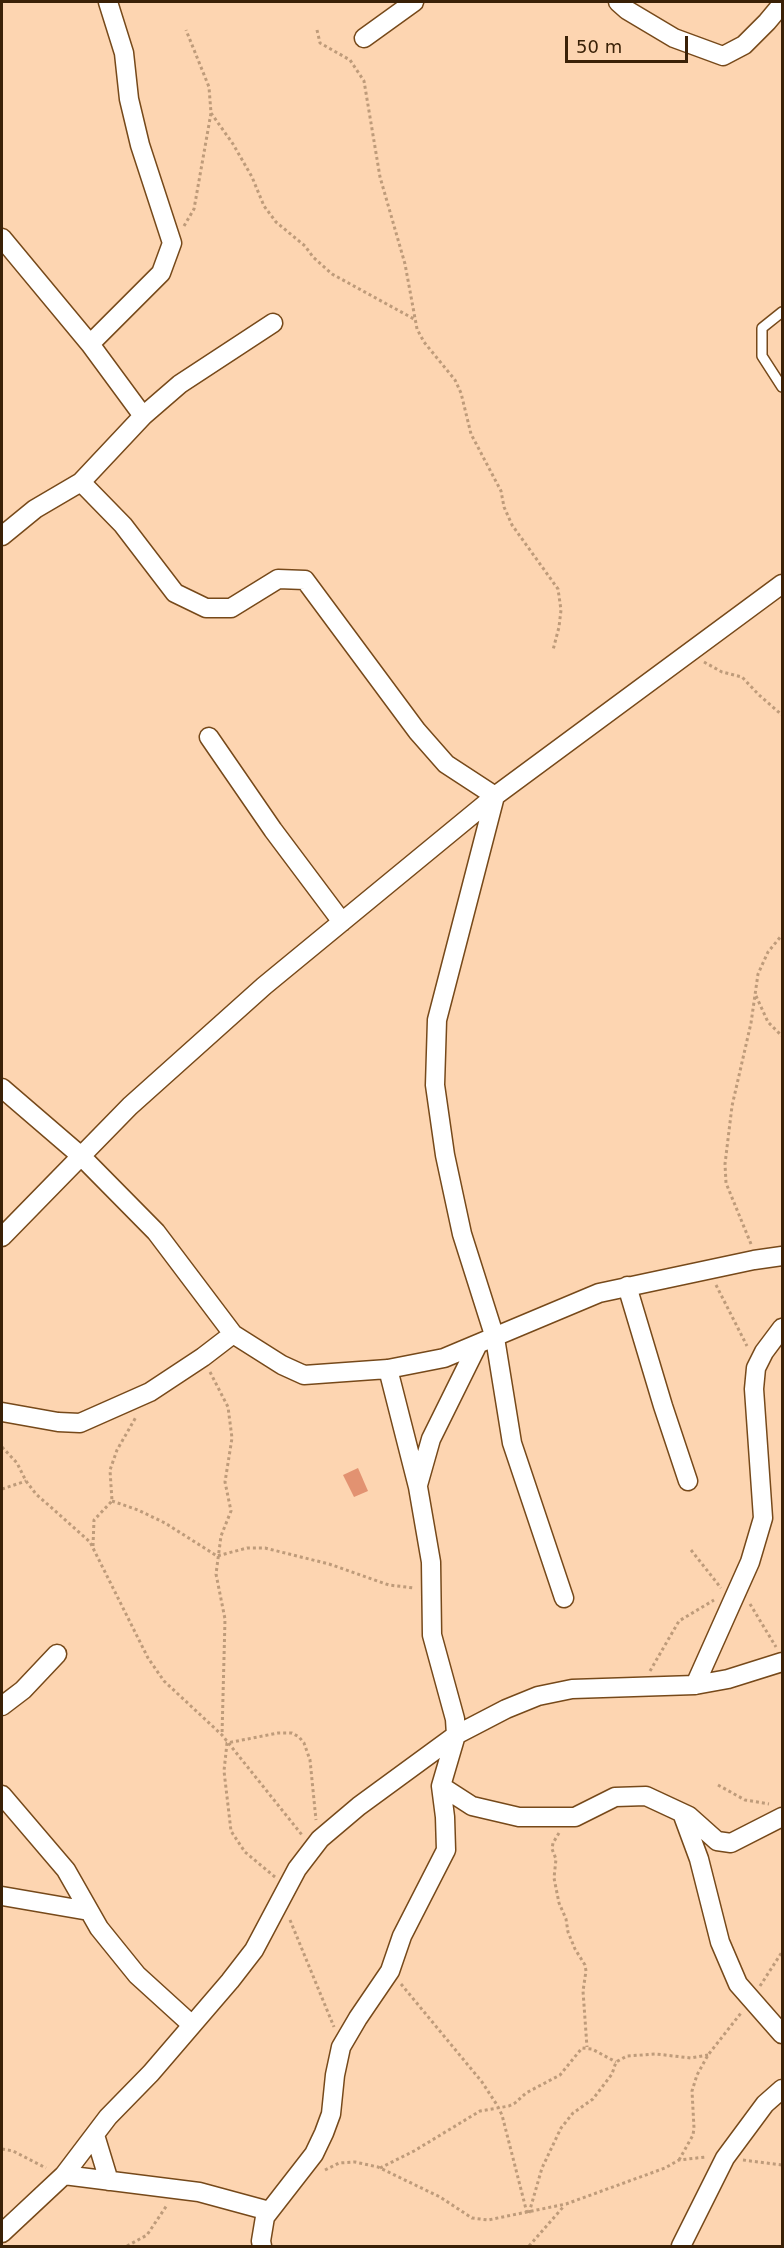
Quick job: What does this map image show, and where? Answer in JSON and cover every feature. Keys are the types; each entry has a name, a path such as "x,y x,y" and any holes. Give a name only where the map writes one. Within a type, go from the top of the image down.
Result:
{"street":[{"path":"90,344 161,273 172,243 141,145 129,99 123,47 108,2"},
{"path":"364,38 414,2"},
{"path":"618,2 627,10 674,38 723,56 744,45 783,4"},
{"path":"2,238 90,344 143,416"},
{"path":"2,536 35,509 81,482 143,416 180,384 273,322"},
{"path":"81,482 123,525 175,593 206,608 231,608 278,579 305,580 417,731 446,764 495,796"},
{"path":"2,1237 148,1090 264,986 495,796 783,584"},
{"path":"209,737 273,830 342,922"},
{"path":"495,796 437,1020 435,1085 445,1155 512,1443 564,1598"},
{"path":"2,1088 81,1156 156,1232 233,1334 282,1365 304,1375 388,1369 444,1359 577,1302 627,1286 783,1256"},
{"path":"627,1286 688,1481"},
{"path":"695,1685 734,1589 750,1562 763,1518 754,1389 756,1368 764,1352 783,1328"},
{"path":"2,1412 58,1422 80,1423 150,1392 233,1334"},
{"path":"418,1487 431,1439 487,1341"},
{"path":"262,2247 263,2224 269,2211 314,2154 324,2133 331,2114 334,2075 341,2047 390,1971 402,1936 446,1850 441,1786 456,1735 455,1719 432,1635 432,1562 418,1487 388,1369"},
{"path":"2,1706 23,1690 57,1654"},
{"path":"2,2233 64,2175 108,2117 151,2073 254,1950 297,1869 317,1843 359,1806 456,1735 506,1709 538,1696 572,1689 695,1685 728,1679 783,1662"},
{"path":"441,1786 472,1806 519,1817 575,1817 615,1797 646,1796 689,1816 717,1841 731,1843 779,1810"},
{"path":"2,1795 66,1870 99,1928 136,1975 192,2025"},
{"path":"682,1813 699,1859 720,1942 738,1984 783,2034"},
{"path":"2,1896 89,1911"},
{"path":"681,2247 725,2158 765,2104 783,2089"},
{"path":"96,2135 109,2181"},
{"path":"64,2175 199,2192 269,2211"}],"lane":[{"path":"783,312 762,328 762,356 783,387"}],"path":[{"path":"172,243 192,215 211,113 209,87 186,30"},
{"path":"317,30 320,43 350,60 364,81 380,177 405,264 414,320 424,342 454,380 461,393 471,434 501,491 504,507 512,525 558,589 561,610 553,650"},
{"path":"211,113 233,144 252,177 264,206 276,222 305,246 321,266 332,274 414,320"},
{"path":"688,652 714,668 742,677 783,715"},
{"path":"754,1260 750,1238 726,1183 725,1164 732,1106 761,964 783,935"},
{"path":"756,995 768,1022 783,1036"},
{"path":"708,1270 741,1331 756,1368"},
{"path":"203,1357 228,1407 232,1426 225,1482 231,1511 221,1536 216,1574 225,1619 222,1735"},
{"path":"93,1546 93,1520 112,1501 110,1470 117,1450 150,1392"},
{"path":"2,1446 17,1463 26,1481 93,1546 148,1658 164,1681 222,1735 317,1843"},
{"path":"2,1489 26,1481"},
{"path":"112,1501 165,1523 217,1556 247,1548 265,1548 329,1564 389,1585 431,1592"},
{"path":"691,1550 734,1589 783,1656"},
{"path":"642,1687 657,1656 679,1621 694,1610 734,1589"},
{"path":"227,1743 292,1733 304,1743 310,1760 317,1843"},
{"path":"227,1743 224,1771 231,1831 245,1852 285,1893 341,2047"},
{"path":"718,1785 745,1800 779,1810"},
{"path":"575,1817 564,1827 553,1843 552,1849 556,1859 554,1878 558,1903 566,1918 568,1932 585,1965 583,1991 587,2048"},
{"path":"680,2160 693,2135 692,2091 697,2075 708,2055 751,2000 783,1952"},
{"path":"390,1971 476,2074 498,2108 528,2213"},
{"path":"380,2168 414,2151 480,2111 515,2103 526,2093 560,2074 579,2049 587,2048 616,2062"},
{"path":"528,2213 542,2168 561,2128 573,2113 593,2099 612,2074 616,2062 627,2056 656,2054 691,2058 708,2055"},
{"path":"2,2149 13,2151 39,2166 64,2175"},
{"path":"319,2172 339,2163 355,2162 380,2168 440,2197 471,2218 488,2220 566,2204 665,2168 680,2160 700,2157 725,2158 783,2165"},
{"path":"127,2247 152,2231 178,2189"},
{"path":"529,2247 566,2204"}],"building":[{"path":"358,1468 368,1491 354,1497 343,1475"}]}
